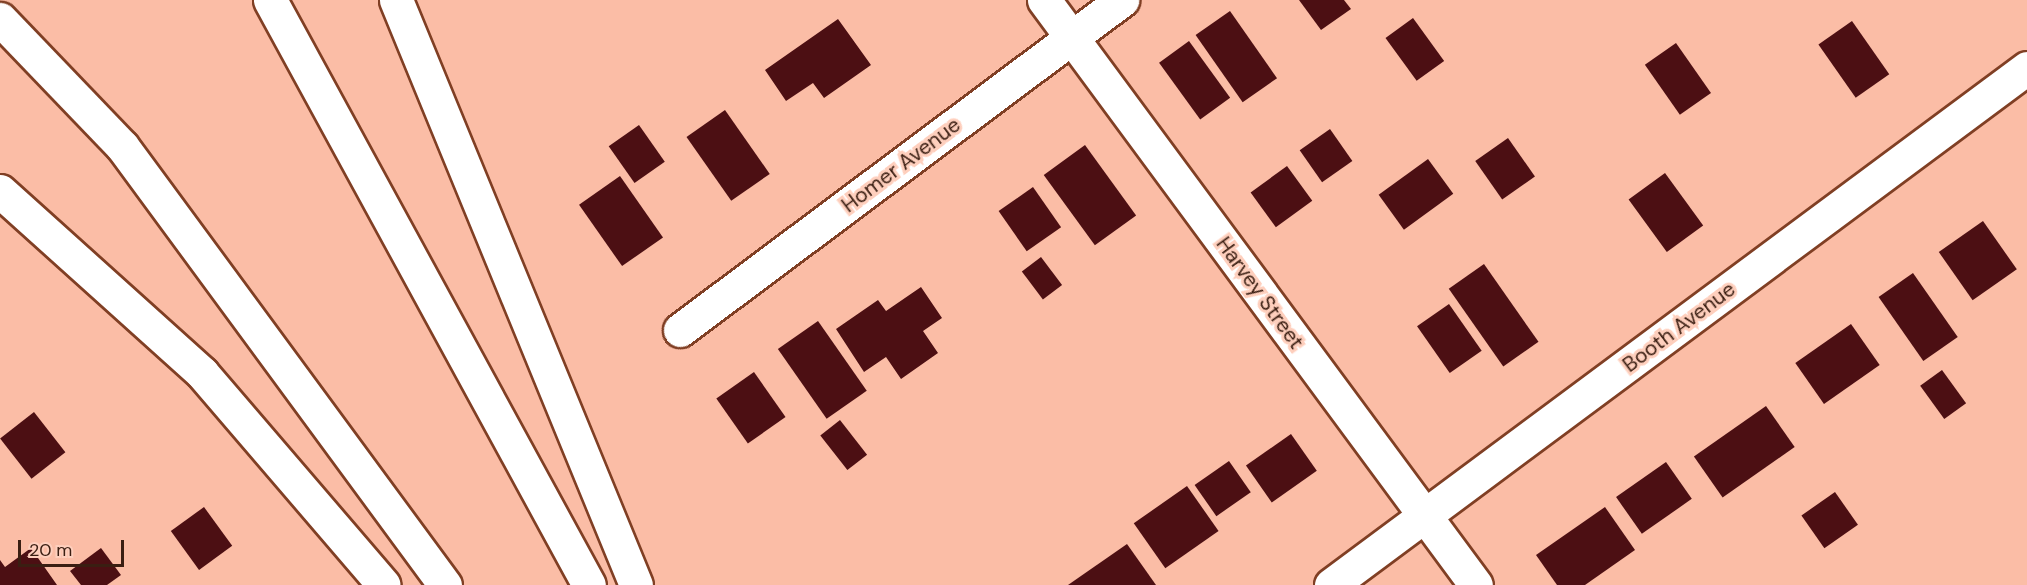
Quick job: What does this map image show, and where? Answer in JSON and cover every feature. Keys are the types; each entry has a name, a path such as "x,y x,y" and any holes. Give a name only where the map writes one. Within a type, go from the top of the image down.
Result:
{"main road":[{"path":"270,0 589,585"},
{"path":"396,0 636,585"},
{"name":"Harvey Street","path":"1044,0 1476,585"},
{"name":"Homer Avenue","path":"680,330 1122,0"},
{"path":"0,19 122,146 445,585"},
{"name":"Booth Avenue","path":"1331,585 2027,68"},
{"path":"0,191 202,373 384,585"}],"building":[{"path":"1299,0 1344,0 1351,9 1321,30"},
{"path":"1230,11 1277,78 1243,102 1196,35"},
{"path":"1413,18 1444,61 1417,81 1385,38"},
{"path":"838,19 871,65 824,98 813,83 786,101 765,70"},
{"path":"1852,21 1889,74 1856,98 1818,45"},
{"path":"1189,41 1230,98 1200,119 1159,63"},
{"path":"1676,43 1711,93 1680,115 1645,65"},
{"path":"725,110 770,174 731,201 686,137"},
{"path":"639,125 665,162 635,183 609,146"},
{"path":"1330,129 1352,161 1322,182 1300,150"},
{"path":"1508,138 1535,177 1502,199 1475,161"},
{"path":"1085,145 1136,215 1095,245 1044,175"},
{"path":"1428,159 1453,194 1404,230 1379,195"},
{"path":"1287,166 1312,201 1276,227 1251,192"},
{"path":"1665,173 1703,226 1667,252 1629,199"},
{"path":"620,176 663,237 622,266 579,205"},
{"path":"1033,187 1061,227 1027,251 999,211"},
{"path":"1983,221 2017,269 1973,300 1939,252"},
{"path":"1041,257 1062,285 1043,299 1022,271"},
{"path":"1484,264 1538,342 1503,366 1449,289"},
{"path":"1913,273 1958,337 1923,361 1879,297"},
{"path":"921,287 942,318 923,331 938,353 901,379 886,357 864,372 836,329 878,300 886,311"},
{"path":"1449,304 1482,351 1450,373 1417,326"},
{"path":"818,321 867,391 827,419 778,349"},
{"path":"1851,324 1880,365 1824,404 1795,363"},
{"path":"1942,370 1966,403 1944,419 1920,386"},
{"path":"754,372 786,417 748,443 716,398"},
{"path":"1766,406 1795,447 1723,497 1694,456"},
{"path":"34,412 65,452 32,479 0,438"},
{"path":"840,420 867,455 847,470 820,435"},
{"path":"1291,434 1317,471 1272,502 1246,466"},
{"path":"1229,461 1251,492 1216,516 1195,485"},
{"path":"1666,462 1692,499 1642,534 1616,497"},
{"path":"1187,486 1219,531 1165,568 1134,523"},
{"path":"1835,492 1858,525 1824,548 1801,516"},
{"path":"204,507 232,546 199,570 171,531"},
{"path":"1605,507 1635,550 1585,585 1557,585 1536,555"},
{"path":"1127,544 1156,585 1068,585"},
{"path":"31,548 57,585 0,585 0,560 5,567"},
{"path":"101,548 121,575 107,585 81,585 70,571"}]}
